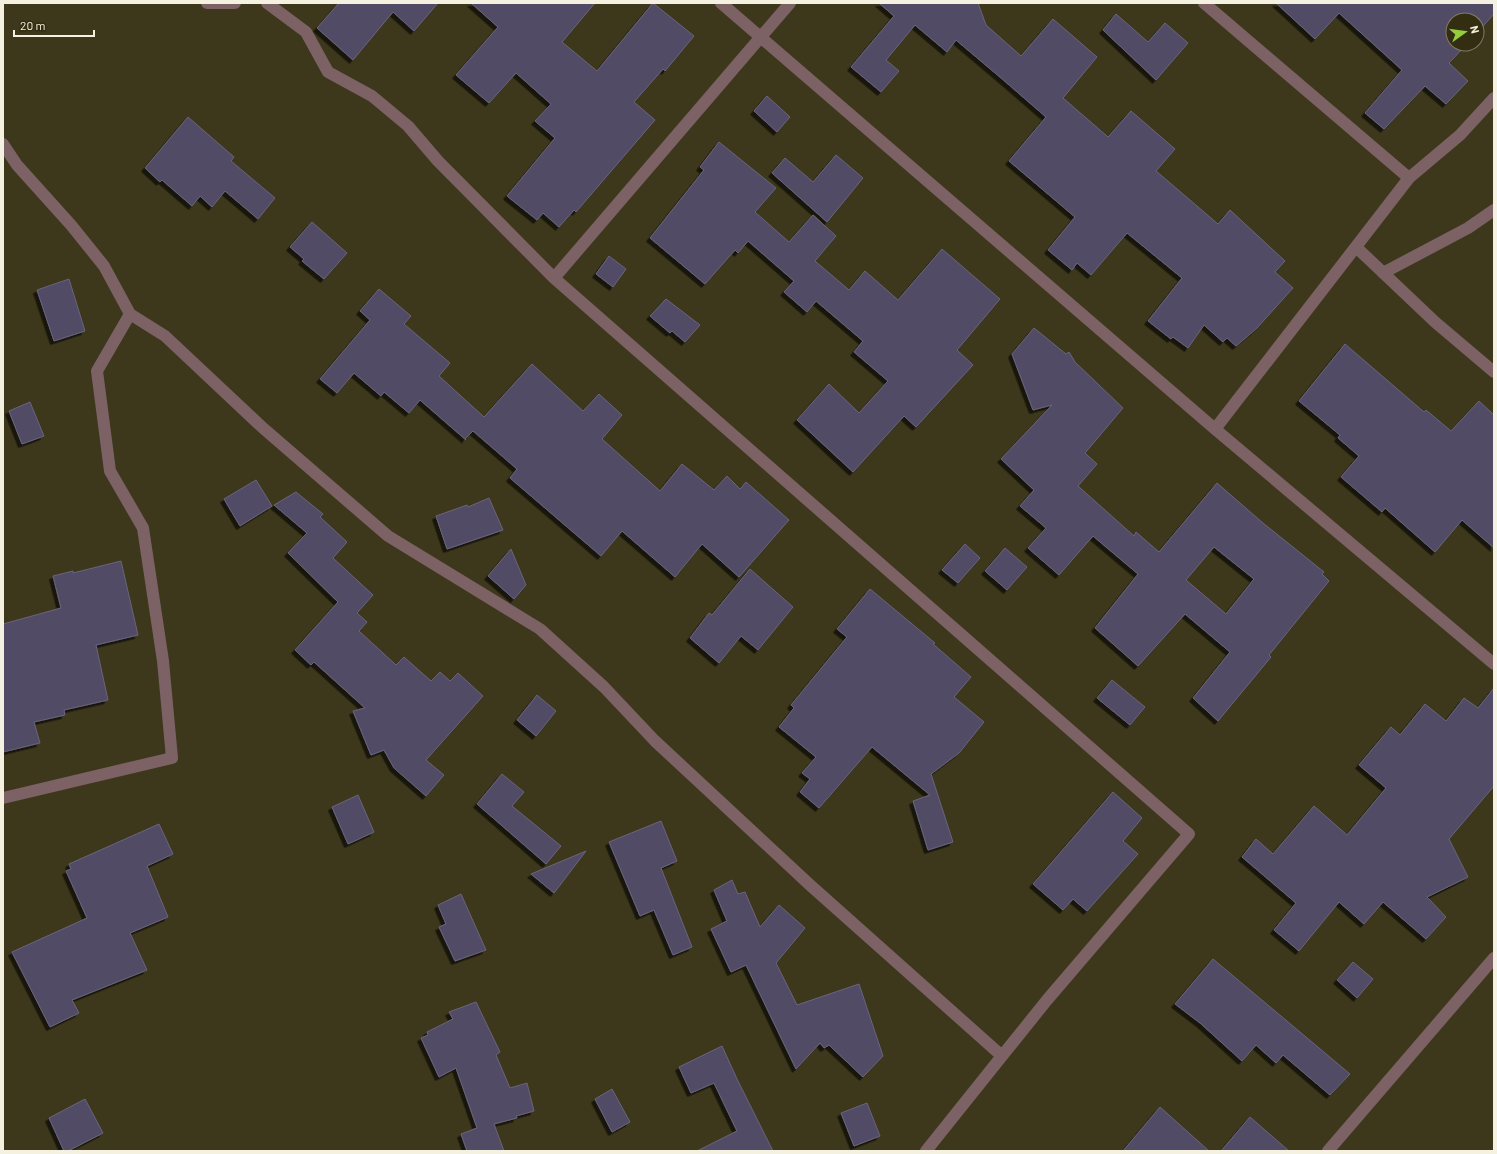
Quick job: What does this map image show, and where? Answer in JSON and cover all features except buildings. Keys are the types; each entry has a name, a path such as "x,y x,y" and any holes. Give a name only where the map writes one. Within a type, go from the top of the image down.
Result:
{"street":[{"path":"207,3 234,3"},
{"path":"268,3 306,32 328,72 372,96 408,126 438,161 554,278 1189,834 1047,1000 926,1151"},
{"path":"721,3 1215,429 1494,664"},
{"path":"554,278 790,3"},
{"path":"1204,3 1409,178"},
{"path":"1215,429 1409,178 1460,135 1494,98"},
{"path":"3,144 17,165 71,225 104,266 130,314 165,336 263,428 388,536 540,629 604,687 655,741 810,885 1002,1056"},
{"path":"1383,273 1468,228 1494,210"},
{"path":"1356,247 1435,322 1494,372"},
{"path":"3,798 172,758 163,661 143,528 110,471 97,371 130,314"},
{"path":"1328,1151 1494,958"}]}
